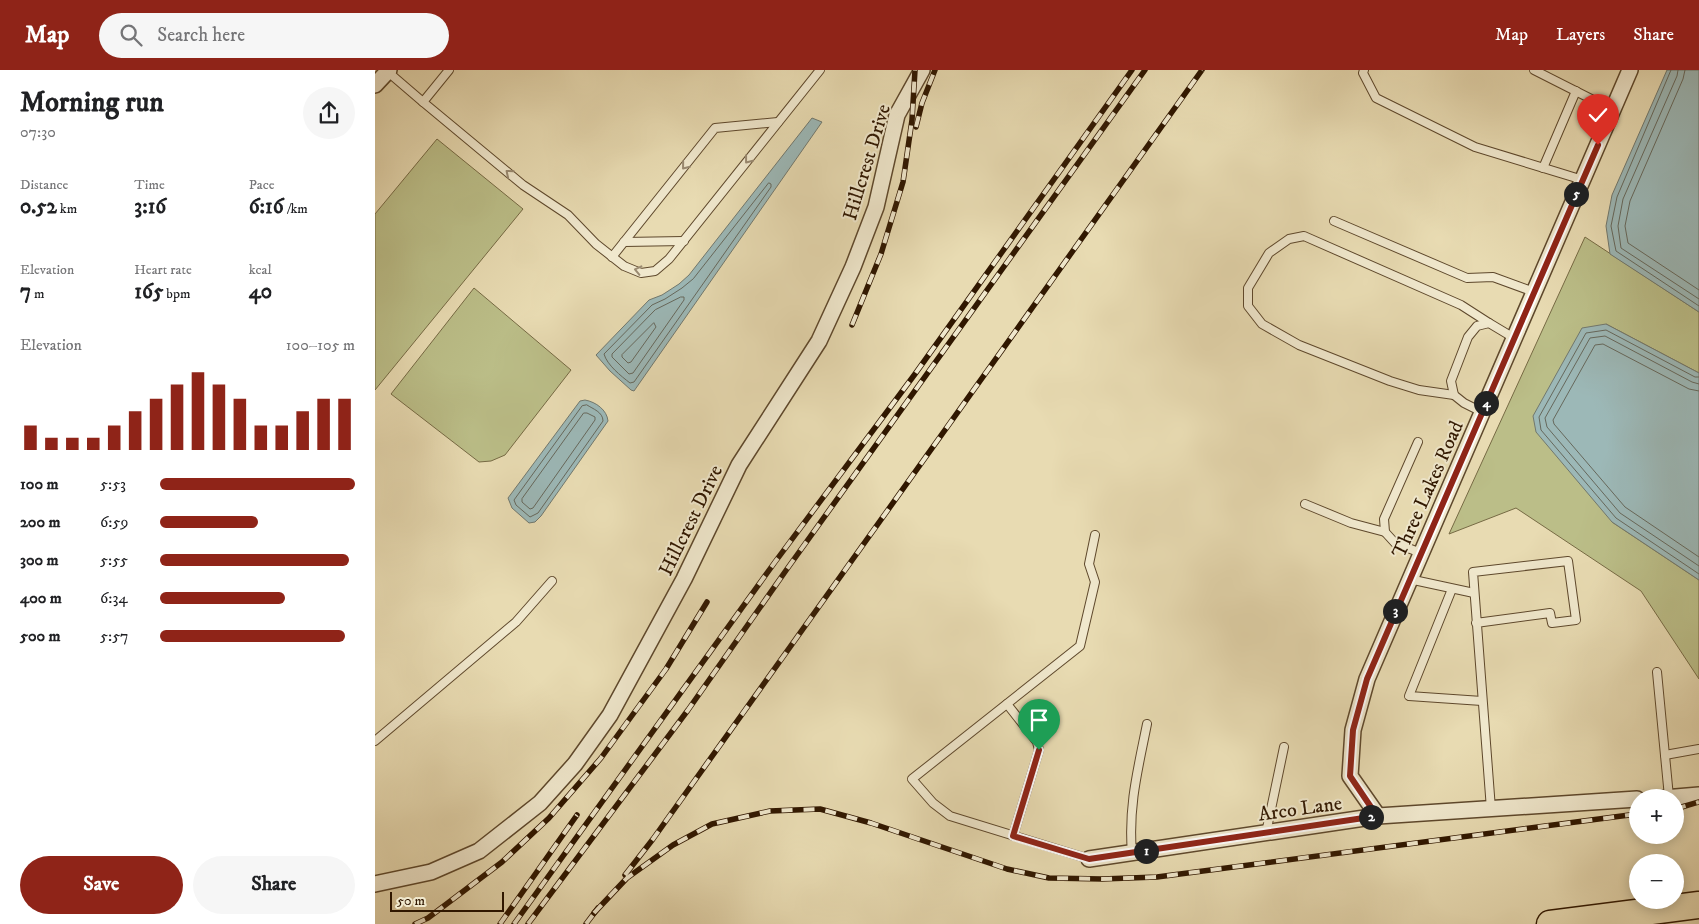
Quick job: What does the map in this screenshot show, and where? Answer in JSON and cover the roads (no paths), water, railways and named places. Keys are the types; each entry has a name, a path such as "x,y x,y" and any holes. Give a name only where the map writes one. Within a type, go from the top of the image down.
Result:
{"highway":[{"path":"1551,924 1699,905"}],"street":[{"name":"Hillcrest Drive","path":"375,884 431,872 479,851 539,803 575,764 610,715 684,579 739,464 819,341 853,266 876,207 897,115 922,70"},
{"name":"Three Lakes Road","path":"1377,816 1350,776 1353,730 1367,679 1630,70"},
{"path":"375,85 388,71"},
{"path":"1684,796 1699,795"},
{"name":"Arco Lane","path":"1089,859 1377,816 1629,800"}],"lane":[{"path":"423,102 449,70"},
{"path":"388,71 523,184 568,215 596,244 612,257 624,266 641,273 655,271 669,260 820,70"},
{"path":"1364,70 1363,73 1376,98 1475,147 1583,180"},
{"path":"1534,70 1613,110"},
{"path":"1543,168 1576,92"},
{"path":"612,257 715,128 778,122"},
{"path":"1334,221 1467,278 1493,277 1534,292"},
{"path":"1482,412 1464,403 1454,395 1419,390 1390,381 1299,345 1262,324 1248,306 1248,288 1269,253 1289,239 1305,236 1453,301 1514,338"},
{"path":"624,242 684,240"},
{"path":"1454,395 1451,381 1468,337 1477,326 1489,323"},
{"path":"1385,532 1384,518 1418,442"},
{"path":"1305,504 1351,523 1385,532 1395,543 1421,553"},
{"path":"1089,859 950,816 933,803 912,779 1080,646 1095,582 1089,564 1095,535"},
{"path":"1476,623 1551,613 1552,623 1577,620 1568,561 1473,572 1476,623 1491,809"},
{"path":"1409,580 1474,593"},
{"path":"375,741 516,622 552,581"},
{"path":"1452,589 1409,696 1482,701"},
{"path":"1657,672 1668,789"},
{"path":"1007,704 1037,742 1039,750 1013,836"},
{"path":"1132,853 1130,827 1133,798 1147,724"},
{"path":"1266,833 1284,748"},
{"path":"1665,755 1699,749"}],"water":[{"path":"1667,70 1699,70 1699,312 1610,254 1606,226 1612,195"},
{"path":"812,118 822,122 634,391 631,390 596,355 649,300 662,295 689,275"},
{"path":"1606,324 1699,373 1699,580 1612,522 1536,432 1533,416 1582,328"},
{"path":"585,400 600,407 606,413 608,421 541,516 535,522 529,523 512,508 508,498 580,401"}],"railway":[{"path":"852,325 881,254 903,182 912,120 915,70"},
{"path":"916,127 922,103 935,70"},
{"path":"514,924 775,562 915,374 1132,70"},
{"path":"528,924 688,710 1145,70"},
{"path":"625,875 653,839 1202,70"},
{"path":"415,924 428,918 502,862 549,818 601,758 666,669 707,602"},
{"path":"1684,806 1699,802"},
{"path":"594,913 627,878 673,845 712,824 770,811 820,809 871,823 1007,869 1049,878 1102,879 1157,877 1629,815"},
{"path":"500,924 577,815"},
{"path":"586,924 598,908"}]}
